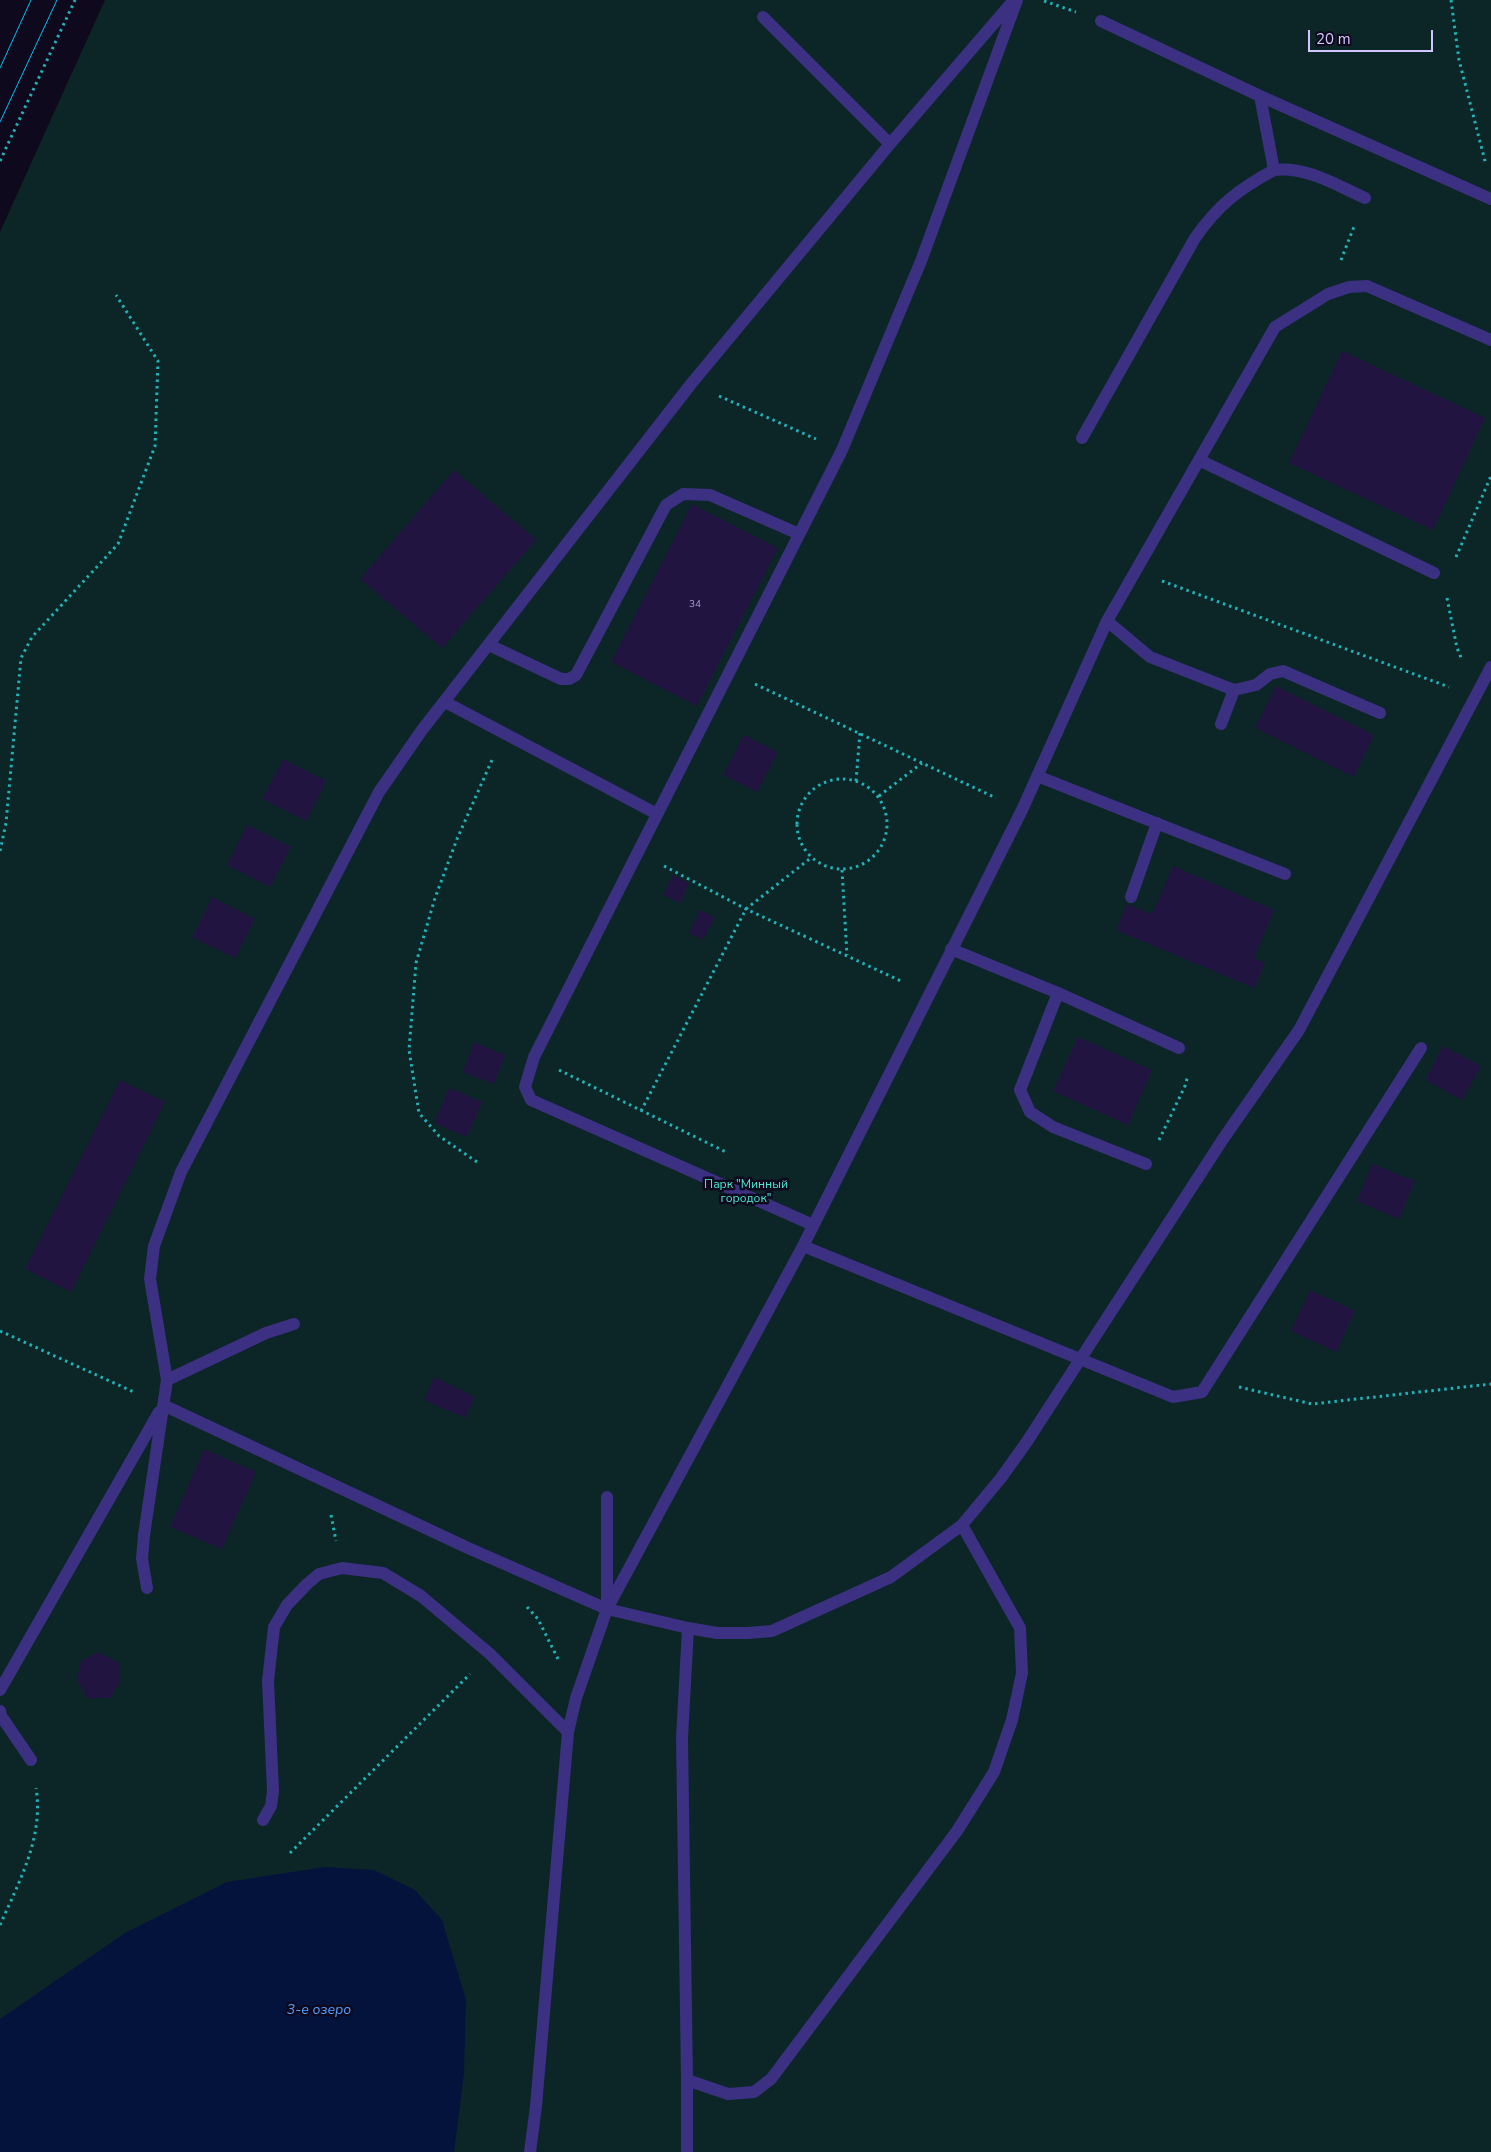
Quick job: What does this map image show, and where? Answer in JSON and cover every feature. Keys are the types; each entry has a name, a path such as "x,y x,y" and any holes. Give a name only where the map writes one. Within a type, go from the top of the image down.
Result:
{"lane":[{"path":"146,1588 142,1559 144,1535 167,1380 150,1279 154,1246 181,1172 380,792 422,730 691,384 890,144 1016,0"},
{"path":"813,1225 531,1100 525,1087 534,1057 842,450 921,261 1016,0"},
{"path":"763,17 890,144"},
{"path":"1100,20 1260,96 1491,199"},
{"path":"1260,96 1274,170"},
{"path":"1082,438 1195,238 1209,218 1226,200 1245,186 1274,170 1288,168 1301,171 1365,198"},
{"path":"530,2152 536,2106 568,1732 576,1698 607,1609 803,1246 1022,810 1107,621 1276,328 1328,294 1348,287 1367,286 1491,340"},
{"path":"1199,460 1439,573"},
{"path":"489,645 561,679 569,679 576,675 666,505 683,494 710,495 799,534"},
{"path":"1107,621 1150,657 1234,690 1256,685 1270,674 1283,671 1380,713"},
{"path":"163,1405 323,1478 468,1548 607,1609 717,1633 772,1631 892,1577 962,1525 1001,1478 1026,1443 1223,1139 1299,1030 1476,698 1491,666"},
{"path":"1221,724 1234,690"},
{"path":"445,702 657,814"},
{"path":"1037,776 1285,874"},
{"path":"1130,897 1157,823"},
{"path":"951,949 1058,993 1179,1048"},
{"path":"1058,993 1020,1090 1030,1112 1053,1127 1146,1164"},
{"path":"803,1246 1173,1397 1202,1392 1421,1048"},
{"path":"167,1380 266,1333 294,1324"},
{"path":"0,1690 163,1405"},
{"path":"607,1497 607,1609"},
{"path":"687,2080 728,2094 754,2092 771,2080 957,1831 994,1772 1012,1720 1022,1673 1020,1628 962,1525"},
{"path":"263,1820 271,1806 273,1790 268,1680 274,1627 287,1605 307,1584 320,1574 342,1568 383,1573 421,1596 490,1654 568,1732"},
{"path":"688,1628 682,1738 688,2152"},
{"path":"0,1711 0,1716 32,1760"}],"path":[{"path":"0,161 75,0"},
{"path":"1041,0 1100,20"},
{"path":"1451,0 1459,60 1486,166"},
{"path":"1328,294 1365,198"},
{"path":"0,851 6,823 21,658 32,637 118,544 155,446 158,361 116,295"},
{"path":"691,384 842,450"},
{"path":"1476,698 1457,648 1439,573 1453,566 1491,476"},
{"path":"1136,571 1476,698"},
{"path":"730,671 1022,810"},
{"path":"477,1162 439,1136 419,1113 409,1050 416,963 435,898 457,839 504,732"},
{"path":"856,780 860,733"},
{"path":"879,796 922,763"},
{"path":"832,779 856,780 869,787 879,796 886,812 887,836 882,847 865,863 842,870 819,863 802,846 798,834 798,811 810,790 832,779"},
{"path":"639,852 746,909 929,994"},
{"path":"641,1111 746,909 812,857"},
{"path":"842,870 847,955"},
{"path":"1146,1164 1185,1086 1188,1064 1179,1048"},
{"path":"534,1057 728,1154"},
{"path":"0,1331 163,1405"},
{"path":"1211,1380 1312,1404 1491,1384"},
{"path":"323,1478 342,1568"},
{"path":"525,1604 538,1619 576,1698"},
{"path":"290,1853 490,1654"},
{"path":"0,1925 32,1850 39,1804 32,1760"}],"green space":[{"name":"Парк \"Минный городок\"","path":"105,0 1491,0 1491,2152 0,2152 0,232"}],"water":[{"name":"3-е озеро","path":"325,1867 374,1870 415,1890 442,1920 466,2000 464,2073 454,2152 0,2152 0,2019 125,1933 227,1882"}],"building":[{"path":"1342,351 1485,418 1433,530 1289,463"},
{"path":"454,470 536,540 442,648 360,579"},
{"path":"692,504 778,548 697,706 611,662"},
{"path":"1276,686 1374,735 1354,777 1255,728"},
{"path":"744,735 778,752 757,792 723,775"},
{"path":"283,759 326,781 306,821 262,799"},
{"path":"247,825 291,847 270,887 227,865"},
{"path":"1173,866 1274,910 1254,958 1265,963 1254,988 1116,930 1127,904 1152,914"},
{"path":"673,875 689,883 680,903 663,895"},
{"path":"212,897 255,919 235,958 192,937"},
{"path":"700,910 715,917 703,940 689,933"},
{"path":"1078,1037 1152,1070 1128,1125 1053,1091"},
{"path":"474,1042 505,1055 494,1084 463,1072"},
{"path":"1443,1046 1481,1066 1462,1100 1425,1080"},
{"path":"120,1080 165,1102 71,1292 25,1269"},
{"path":"449,1088 482,1102 467,1137 434,1123"},
{"path":"1372,1164 1415,1181 1399,1219 1357,1201"},
{"path":"1310,1290 1355,1311 1336,1352 1291,1331"},
{"path":"434,1377 475,1397 465,1418 424,1400"},
{"path":"204,1449 256,1472 222,1549 170,1527"},
{"path":"99,1652 119,1663 120,1681 110,1698 87,1698 77,1680 81,1661"}],"tram line":[{"path":"0,68 31,0"},
{"path":"0,122 57,0"}]}
